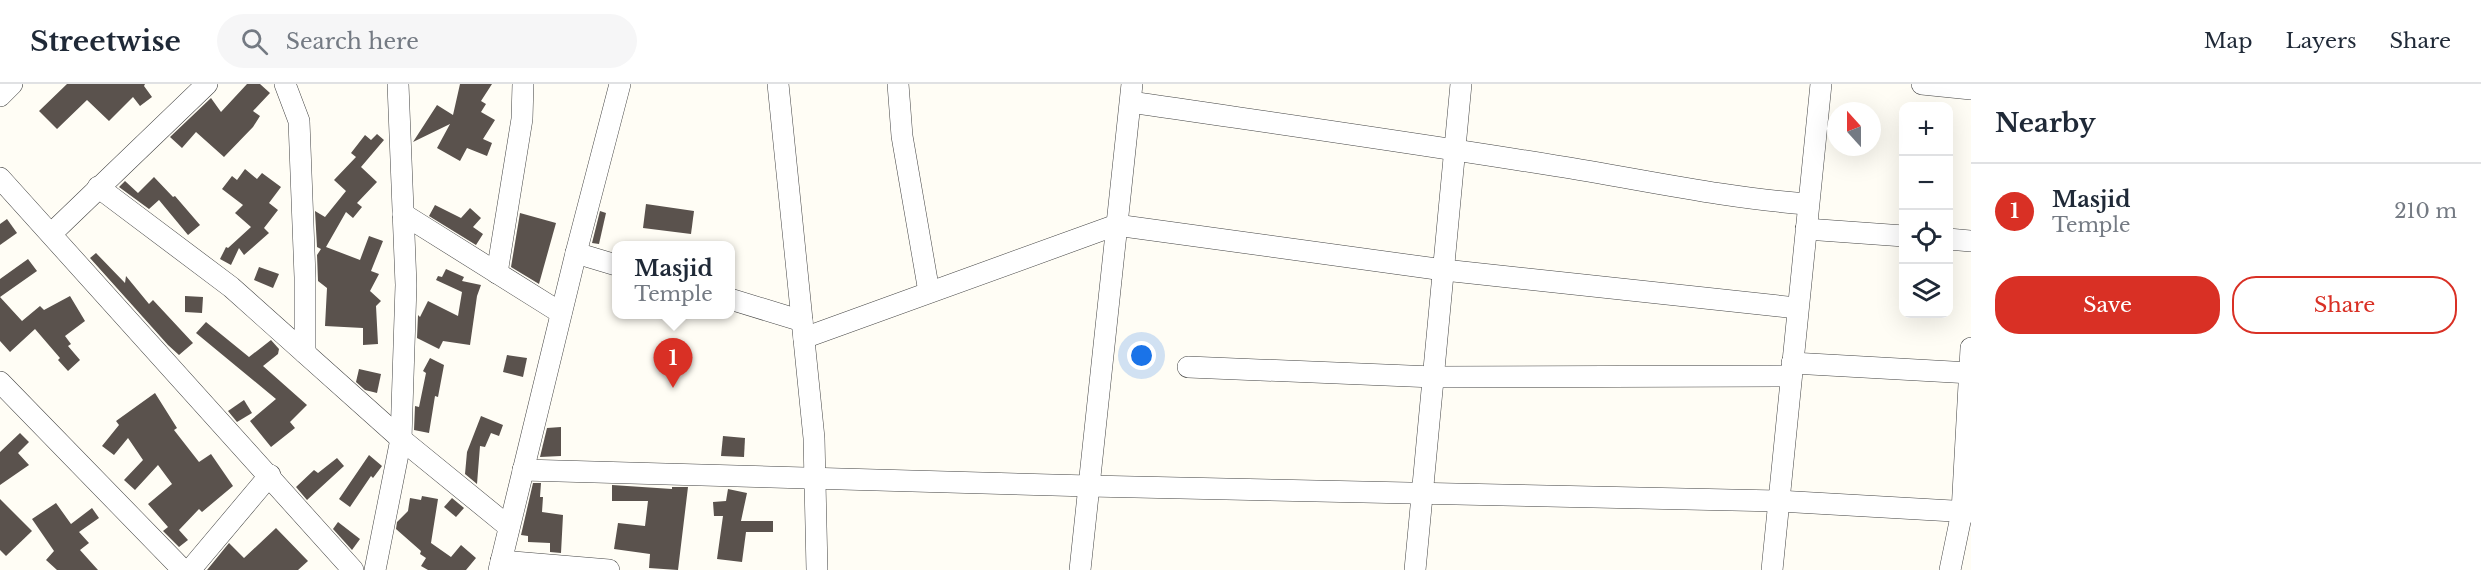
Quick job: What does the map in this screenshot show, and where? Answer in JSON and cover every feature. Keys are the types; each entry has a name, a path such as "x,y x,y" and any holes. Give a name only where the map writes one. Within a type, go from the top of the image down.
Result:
{"street":[{"path":"0,96 12,84"},
{"path":"52,233 207,84"},
{"path":"285,84 298,121 305,277 305,353"},
{"path":"375,570 401,439 406,285 398,84"},
{"path":"497,273 522,119 523,84"},
{"path":"609,570 500,566 561,313 620,84"},
{"path":"778,84 814,438 817,570"},
{"path":"898,84 902,136 929,292"},
{"path":"1415,570 1461,84"},
{"path":"1772,570 1821,84"},
{"path":"1922,84 1971,89"},
{"path":"1080,570 1131,93 1730,196 1808,204"},
{"path":"0,178 270,475 353,570"},
{"path":"98,187 231,287 401,439 509,526"},
{"path":"403,214 561,313"},
{"path":"735,301 803,329 929,292 1116,225 1444,270 1797,308"},
{"path":"1806,229 1899,236"},
{"path":"1953,239 1971,241"},
{"path":"576,253 612,264"},
{"path":"1950,570 1967,512 1971,348"},
{"path":"1188,367 1434,377 1791,370 1970,373"},
{"path":"0,382 183,570"},
{"path":"523,470 1089,486 1778,501 1967,512"},
{"path":"190,570 270,475"}],"building":[{"path":"67,84 145,84 144,86 152,97 140,106 133,97 109,121 87,100 57,129 39,111"},
{"path":"247,84 260,84 270,93 253,111 260,116 253,127 224,157 196,132 182,148 170,137 211,98 221,112"},
{"path":"460,84 492,84 481,101 486,104 481,112 495,120 483,139 492,143 487,156 467,148 460,161 437,148 450,124 413,142 437,105 453,115"},
{"path":"377,134 384,140 361,167 377,182 357,203 362,207 353,218 346,212 326,247 360,260 369,236 383,241 371,271 379,274 370,291 381,301 376,306 378,344 363,345 363,328 325,326 327,288 318,281 317,255 321,249 317,247 315,211 325,217 346,191 334,180 356,157 351,153 365,135 371,140"},
{"path":"245,169 257,179 262,173 281,187 269,203 278,210 264,228 269,233 244,255 239,248 231,265 220,259 226,247 228,248 251,227 235,213 243,205 222,189 232,176 237,180"},
{"path":"154,177 173,197 175,196 200,225 188,235 159,200 149,209 119,187 125,181 138,193"},
{"path":"646,204 694,211 691,234 643,228"},
{"path":"435,205 461,218 470,208 481,218 473,227 483,234 476,245 429,216"},
{"path":"600,211 606,213 599,244 592,243"},
{"path":"520,213 556,223 539,284 511,267"},
{"path":"7,219 17,233 0,245 0,224"},
{"path":"96,253 125,283 126,276 149,304 153,300 193,343 179,355 168,345 90,258"},
{"path":"28,259 37,271 0,297 0,279"},
{"path":"259,267 279,274 273,288 254,280"},
{"path":"446,269 464,277 462,281 481,285 477,296 470,345 443,341 439,349 417,338 418,315 420,317 428,301 458,316 462,292 436,280 438,276 442,277"},
{"path":"70,296 85,321 65,336 71,344 68,346 80,360 68,371 35,329 10,352 0,341 0,297 22,321 40,306 44,310"},
{"path":"185,296 203,297 202,313 185,312"},
{"path":"206,322 249,357 271,340 279,349 278,354 263,366 307,405 290,422 295,428 271,447 250,421 276,399 196,333"},
{"path":"507,355 527,358 523,377 503,372"},
{"path":"430,358 444,365 438,397 435,396 429,433 414,430 415,406 419,407 426,373 423,371"},
{"path":"359,369 381,374 377,393 365,390 356,382"},
{"path":"155,393 177,428 174,430 199,462 211,454 233,486 202,512 199,509 179,530 188,540 179,547 163,531 168,527 148,504 172,484 158,465 135,490 124,480 143,460 128,438 114,455 102,446 119,425 116,421"},
{"path":"244,400 252,413 237,422 228,411"},
{"path":"481,416 503,425 499,436 491,433 485,447 480,446 477,484 465,474 467,452"},
{"path":"561,427 561,456 540,457 547,428"},
{"path":"20,433 29,442 18,453 29,465 0,485 0,452"},
{"path":"723,436 745,438 744,457 721,456"},
{"path":"369,455 382,466 373,478 371,476 350,507 339,499"},
{"path":"337,458 344,466 307,500 296,487 314,470 318,473"},
{"path":"533,483 541,483 542,512 563,515 561,553 550,552 550,543 528,542 528,536 521,535"},
{"path":"612,485 672,489 672,487 688,487 678,570 649,568 650,554 614,549 618,523 645,526 648,501 612,501"},
{"path":"728,489 747,493 741,521 773,521 773,532 746,532 742,562 717,559 723,516 714,516 713,502 726,501"},
{"path":"422,496 438,499 431,543 451,557 461,545 476,558 466,570 428,570 421,566 426,558 396,529 397,522 408,511 410,498 421,500"},
{"path":"452,498 464,508 456,517 444,507"},
{"path":"0,499 32,531 6,556 0,550"},
{"path":"56,503 71,524 92,508 99,518 79,532 89,543 80,550 98,570 57,570 46,560 54,551 32,519"},
{"path":"338,522 360,539 352,550 333,529"},
{"path":"276,528 308,561 298,570 207,570 229,543 244,558"}],"place":[{"name":"Masjid","path":"673,388"}]}
